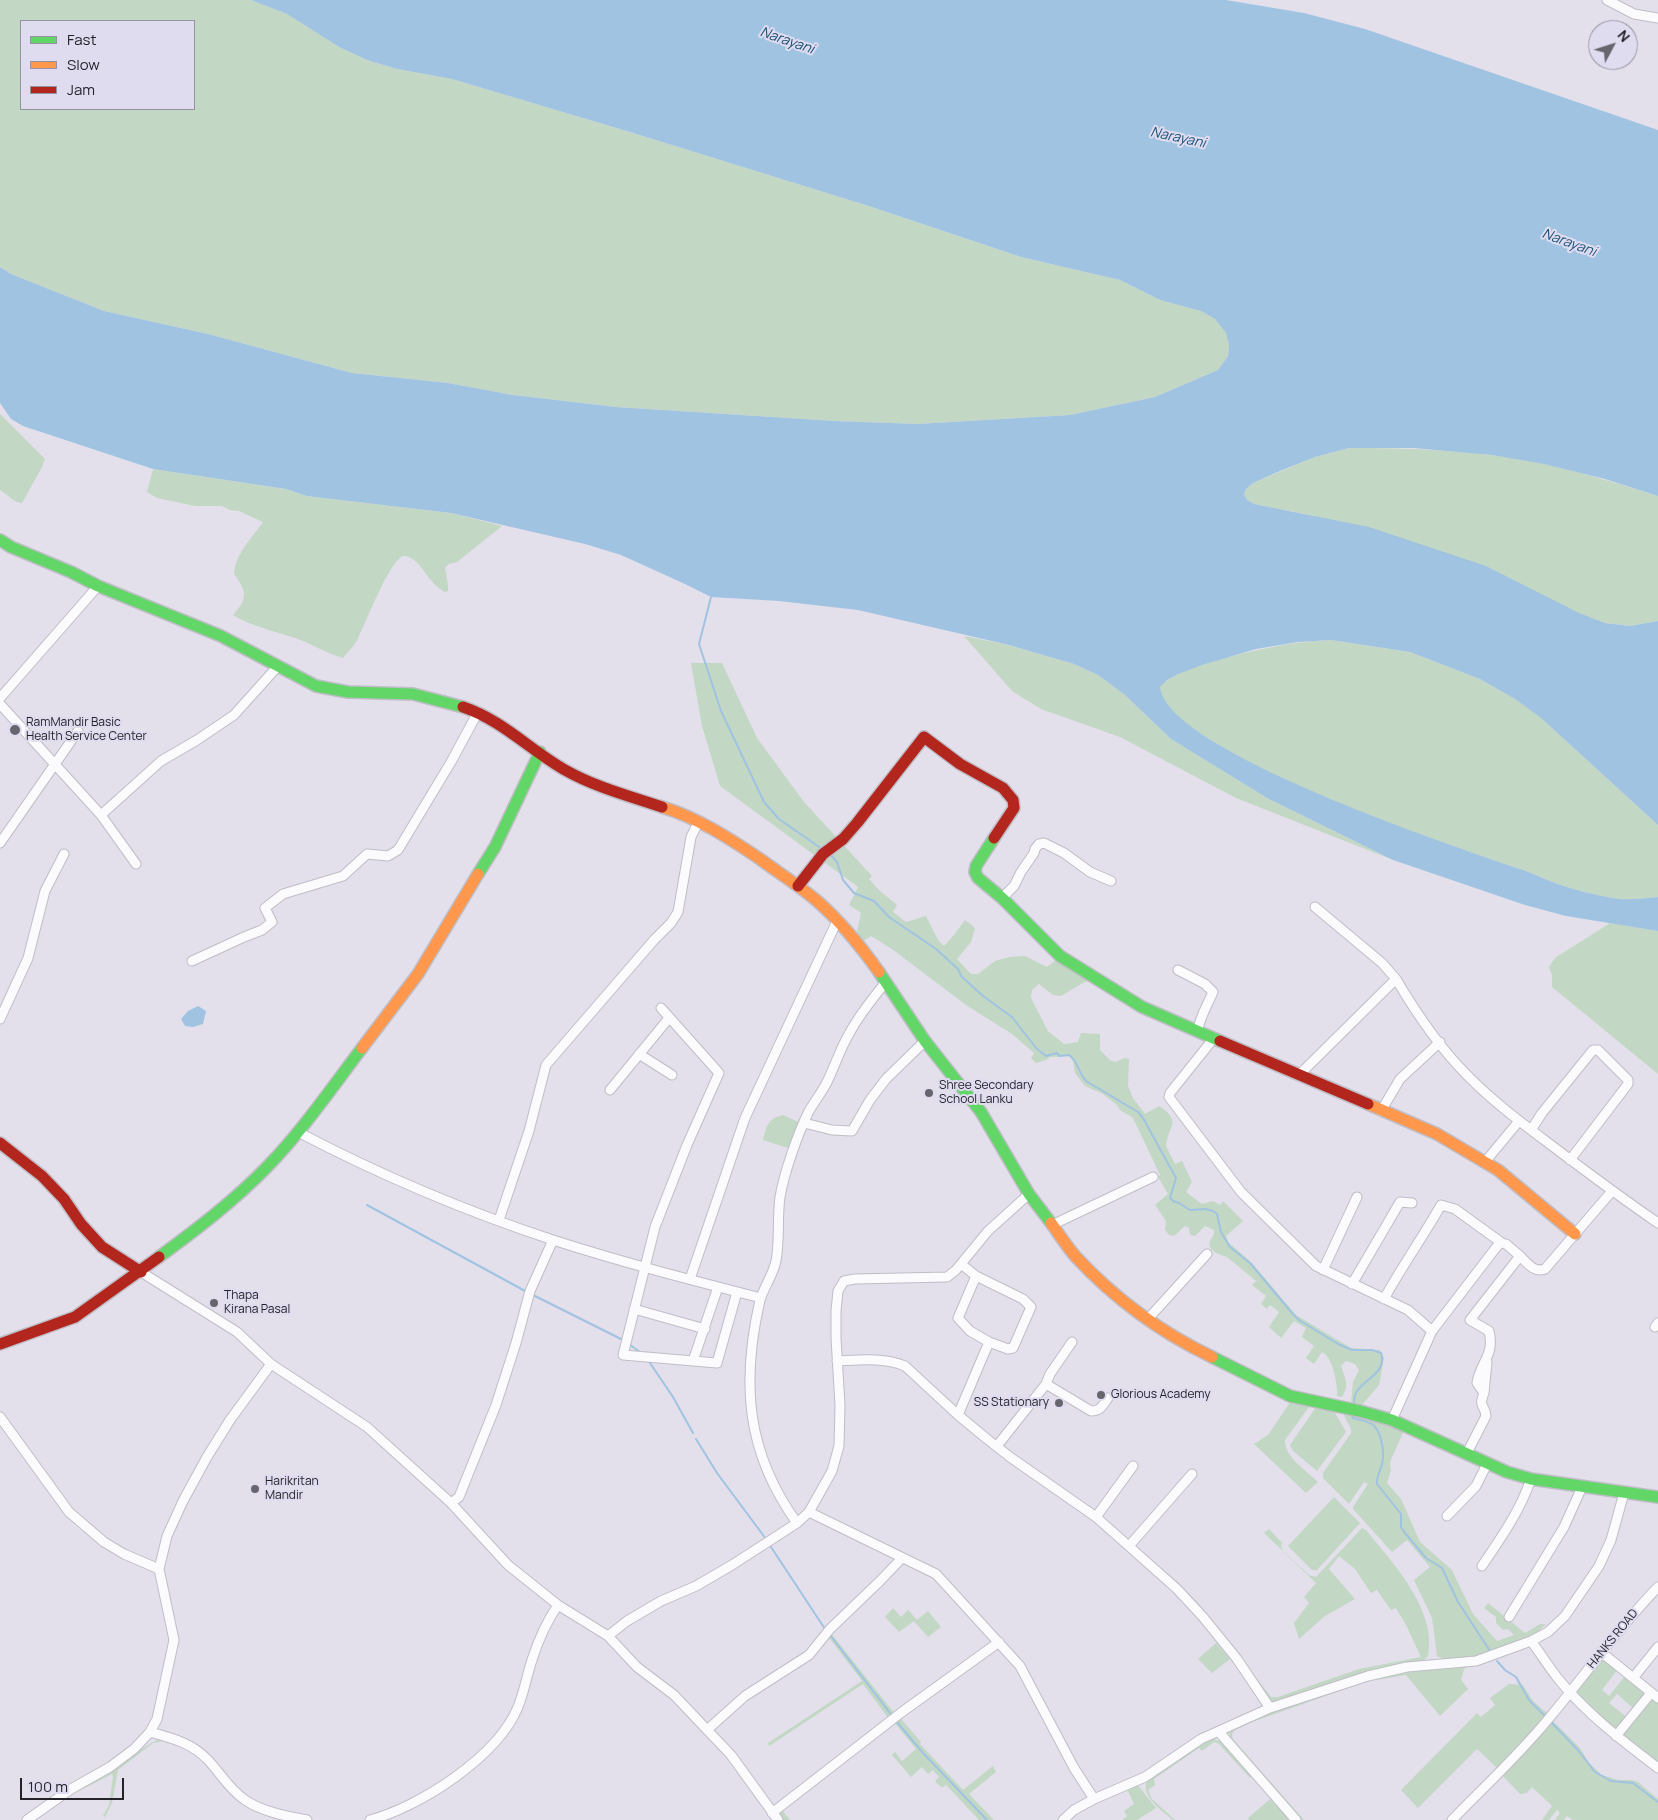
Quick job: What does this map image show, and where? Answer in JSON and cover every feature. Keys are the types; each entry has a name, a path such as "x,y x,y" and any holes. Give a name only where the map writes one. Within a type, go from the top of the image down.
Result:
{"street":[{"path":"1607,0 1634,14 1658,18"},
{"path":"0,540 12,548 71,572 98,586 221,636 316,686 329,690 406,694 434,699 478,712 564,768 593,784 682,813 732,840 798,886 838,921 886,982 925,1041 981,1112 1030,1194 1075,1256 1114,1295 1147,1320 1179,1341 1290,1396 1392,1420 1467,1453 1487,1464 1531,1479 1658,1497"},
{"path":"0,698 98,586"},
{"path":"101,815 161,761 234,715 278,666"},
{"path":"0,704 101,815 136,864"},
{"path":"192,961 262,930 272,922 265,908 283,894 343,876 367,854 388,856 398,850 451,762 478,712"},
{"path":"0,843 78,731"},
{"path":"798,886 828,850 857,823 924,737 967,768 1000,786 1010,795 1014,802 1014,808 976,866 975,872 978,878 1002,898 1060,956 1142,1007 1437,1134 1498,1170 1575,1234"},
{"path":"0,1344 75,1316 141,1272 234,1199 267,1167 298,1132 418,974 495,847 540,752"},
{"path":"499,1220 529,1131 546,1065 654,940 671,923 678,912 691,837 699,821"},
{"path":"1002,898 1014,886 1035,849 1039,844 1044,843 1064,853 1090,872 1111,881"},
{"path":"0,1019 28,958 45,891 64,854"},
{"path":"1315,906 1382,963 1396,979 1414,1009 1468,1077 1530,1130 1612,1191 1658,1222"},
{"path":"690,1278 745,1118 838,921"},
{"path":"1178,970 1205,984 1213,992 1199,1023 1198,1031"},
{"path":"1299,1075 1396,979"},
{"path":"796,1523 777,1492 766,1467 757,1443 751,1418 750,1371 761,1298 776,1262 780,1197 804,1123 830,1076 848,1034 864,1008 886,982"},
{"path":"661,1008 718,1073 655,1227 623,1355 717,1362 737,1292"},
{"path":"610,1090 669,1018"},
{"path":"1214,1038 1170,1093 1169,1097 1242,1193 1316,1266 1408,1310 1432,1331"},
{"path":"804,1123 832,1130 852,1131 870,1100 886,1079 925,1041"},
{"path":"1381,1110 1400,1079 1440,1042"},
{"path":"1530,1130 1593,1050 1598,1050 1628,1080 1628,1084 1570,1160"},
{"path":"639,1054 672,1075"},
{"path":"1485,1162 1519,1121"},
{"path":"298,1132 379,1172 553,1240 644,1267 761,1298"},
{"path":"0,1143 42,1176 64,1199 102,1247 237,1332 271,1364 358,1420 451,1503 508,1565 558,1605 608,1636 638,1667 674,1695 707,1730 744,1771 775,1816 902,1712 999,1642"},
{"path":"1052,1225 1153,1177"},
{"path":"1384,1299 1440,1205 1455,1209 1506,1244 1534,1270 1540,1271 1545,1269 1612,1191"},
{"path":"608,1636 627,1621 661,1601 708,1580 796,1523 809,1512 832,1471 839,1446 840,1405 836,1311 838,1291 844,1281 855,1278 940,1278 952,1274 988,1231 1030,1194"},
{"path":"1323,1270 1357,1197"},
{"path":"1352,1284 1400,1202 1412,1204"},
{"path":"451,1503 459,1497 496,1405 530,1291 553,1240"},
{"path":"1392,1420 1432,1331 1494,1249 1502,1243"},
{"path":"1147,1320 1207,1254"},
{"path":"1467,1453 1486,1416 1481,1406 1484,1393 1477,1383 1488,1356 1491,1342 1488,1330 1470,1320 1520,1256"},
{"path":"961,1264 976,1276 1023,1299 1031,1307 1013,1348 1008,1349 989,1342 970,1331 958,1318 976,1276"},
{"path":"693,1361 718,1287"},
{"path":"634,1309 705,1329"},
{"path":"958,1415 989,1342"},
{"path":"997,1446 1046,1384 1050,1374 1072,1342"},
{"path":"838,1361 880,1360 900,1364 912,1370 958,1415 997,1446 1096,1517 1177,1589 1203,1617 1241,1666 1270,1708"},
{"path":"27,1820 71,1789 110,1768 134,1749 150,1732 157,1719 174,1640 159,1569 167,1536 192,1483 230,1420 271,1364"},
{"path":"1046,1384 1091,1411 1097,1411 1102,1408 1108,1398"},
{"path":"0,1417 69,1512 91,1533 104,1542 124,1554 159,1569"},
{"path":"1447,1516 1476,1486 1487,1464"},
{"path":"1096,1517 1133,1466"},
{"path":"1129,1546 1192,1474"},
{"path":"1482,1566 1518,1511 1525,1498 1531,1479"},
{"path":"1509,1617 1564,1527 1582,1487"},
{"path":"1063,1820 1074,1810 1094,1799 1139,1780 1201,1739 1270,1708 1368,1676 1406,1667 1476,1661 1531,1641 1548,1632 1564,1618 1599,1566 1611,1540 1624,1493"},
{"path":"809,1512 936,1574 1024,1672 1074,1768 1094,1799"},
{"path":"707,1730 746,1696 809,1655 830,1629 902,1558"},
{"name":"HANKS ROAD","path":"1452,1820 1530,1741 1638,1607 1658,1587"},
{"path":"370,1820 397,1811 431,1794 472,1763 506,1730 520,1701 536,1649 558,1605"},
{"path":"1531,1641 1570,1692 1616,1736 1658,1768"},
{"path":"1633,1678 1658,1647"},
{"path":"1601,1652 1656,1697 1616,1736"},
{"path":"150,1732 178,1739 196,1749 208,1760 228,1786 246,1801 266,1810 307,1820"},
{"path":"1219,1732 1296,1820"}],"green space":[{"path":"0,0 251,0 287,14 339,47 367,60 397,69 452,79 630,132 872,207 1021,257 1120,280 1160,300 1201,311 1215,319 1226,332 1229,345 1228,356 1218,370 1155,397 1070,415 918,424 835,421 616,407 513,395 448,383 352,373 208,334 104,311 11,274 0,267"},
{"path":"0,414 45,459 22,503 13,500 0,490"},
{"path":"1349,448 1437,450 1512,458 1575,471 1658,496 1658,621 1630,626 1605,623 1315,516 1254,504 1247,500 1244,494 1246,489 1253,483 1315,457"},
{"path":"153,469 286,489 307,496 451,513 502,526 457,562 449,564 445,568 448,591 445,592 434,584 412,559 406,556 400,558 387,576 356,642 343,658 233,615 241,604 244,595 241,585 234,574 237,560 263,522 239,511 230,510 222,506 195,506 157,498 147,492"},
{"path":"964,636 1009,645 1074,664 1098,675 1125,695 1171,739 1267,798 1393,860 1236,798 1120,737 1041,709 1012,691"},
{"path":"1331,640 1410,652 1480,679 1515,699 1541,718 1658,825 1658,897 1618,899 1571,888 1441,842 1320,795 1260,768 1210,740 1174,713 1159,687 1171,677 1192,668 1243,653 1272,647"},
{"path":"691,663 722,663 757,738 804,802 872,876 869,879 897,905 893,912 906,922 926,916 938,940 944,946 965,920 975,928 971,942 957,959 971,974 978,974 995,961 1009,957 1025,956 1047,967 1056,960 1088,980 1061,996 1053,995 1039,984 1032,990 1031,998 1048,1031 1064,1044 1078,1042 1081,1033 1100,1034 1100,1050 1110,1060 1115,1062 1125,1058 1129,1059 1128,1086 1133,1098 1145,1114 1159,1106 1166,1111 1172,1120 1166,1146 1175,1164 1182,1161 1192,1182 1186,1192 1202,1204 1213,1201 1220,1205 1223,1201 1243,1221 1226,1236 1228,1242 1252,1263 1296,1315 1351,1348 1380,1350 1384,1358 1379,1385 1362,1405 1351,1402 1353,1382 1359,1370 1355,1364 1346,1361 1341,1366 1346,1389 1342,1397 1337,1396 1337,1385 1329,1359 1322,1352 1314,1364 1306,1358 1314,1346 1302,1337 1306,1328 1294,1321 1281,1338 1269,1327 1279,1312 1270,1305 1267,1309 1261,1304 1266,1296 1252,1285 1256,1281 1227,1257 1211,1249 1209,1243 1214,1230 1205,1226 1195,1236 1190,1235 1189,1228 1185,1226 1174,1236 1169,1235 1165,1230 1166,1221 1155,1205 1168,1194 1158,1177 1160,1175 1133,1118 1120,1110 1117,1105 1103,1094 1085,1086 1075,1073 1073,1061 1069,1056 1050,1057 1036,1063 1031,1058 1034,1053 1012,1034 966,1005 892,949 871,936 860,943 856,936 861,913 849,905 858,887 720,786 702,726"},
{"path":"1610,923 1658,931 1658,1074 1552,987 1552,975 1549,967 1555,958"},
{"path":"783,1115 801,1123 791,1149 763,1140 768,1124 774,1118"},
{"path":"1291,1401 1309,1407 1285,1440 1288,1452 1292,1458 1318,1482 1306,1493 1254,1444 1268,1435"},
{"path":"1316,1407 1334,1411 1346,1432 1317,1471 1293,1451 1290,1445"},
{"path":"1346,1412 1405,1428 1390,1462 1391,1470 1387,1483 1401,1499 1420,1542 1452,1570 1473,1614 1497,1641 1514,1635 1508,1629 1503,1630 1496,1623 1496,1617 1484,1608 1488,1603 1525,1633 1540,1624 1546,1624 1538,1632 1488,1653 1473,1657 1447,1659 1437,1656 1432,1618 1414,1580 1430,1567 1407,1540 1392,1552 1353,1509 1368,1484 1364,1482 1349,1504 1323,1478 1323,1473 1351,1433 1344,1414"},
{"path":"1334,1497 1360,1523 1317,1570 1312,1570 1288,1546"},
{"path":"1109,1525 1178,1582 1199,1604 1271,1697 1278,1697 1359,1669 1421,1657 1396,1608 1391,1610 1377,1590 1371,1593 1355,1569 1339,1556 1329,1569 1355,1599 1325,1616 1299,1639 1294,1623 1309,1603 1304,1597 1316,1583 1264,1533 1269,1529 1282,1543 1283,1551 1309,1575 1316,1577 1362,1528 1366,1530 1399,1571 1419,1604 1426,1621 1429,1639 1428,1656 1423,1661 1366,1673 1272,1703 1269,1702 1244,1665"},
{"path":"893,1608 901,1617 908,1610 917,1620 928,1611 941,1627 928,1637 914,1621 899,1632 885,1617"},
{"path":"830,1632 895,1714 921,1742 920,1744 963,1790 993,1766 996,1772 969,1794 994,1820 979,1820 946,1785 942,1788 935,1781 939,1777 933,1770 928,1774 922,1767 911,1777 892,1755 895,1752 902,1761 916,1749 894,1722 782,1810 790,1820 783,1820 773,1809 889,1719 863,1684 769,1746 768,1743 862,1681 827,1635"},
{"path":"1216,1643 1230,1659 1212,1673 1198,1659"},
{"path":"1601,1657 1618,1669 1602,1690 1609,1696 1626,1675 1648,1693 1634,1709 1617,1694 1609,1703 1628,1718 1617,1731 1572,1692"},
{"path":"1469,1666 1464,1669 1461,1680 1468,1689 1440,1716 1406,1675 1365,1682 1252,1722 1235,1730 1232,1734 1233,1739 1304,1820 1300,1820 1231,1741 1229,1733 1231,1729 1266,1713 1366,1679 1412,1670"},
{"path":"1509,1684 1523,1685 1533,1701 1548,1714 1498,1769 1477,1749 1418,1808 1401,1790 1477,1713 1481,1717 1495,1705 1490,1698"},
{"path":"1649,1698 1658,1700 1658,1769 1619,1736"},
{"path":"1552,1720 1580,1748 1589,1763 1602,1775 1618,1780 1638,1782 1658,1799 1658,1820 1573,1820 1567,1816 1564,1820 1555,1820 1560,1813 1557,1810 1549,1820 1542,1820 1552,1806 1532,1787 1527,1793 1520,1794 1502,1775"},
{"path":"166,1737 172,1742 153,1743 118,1770 112,1803 105,1817 103,1816 109,1805 112,1774 79,1791 78,1789 116,1769 146,1746"},
{"path":"1214,1739 1222,1742 1251,1777 1218,1743 1214,1742 1202,1751 1199,1748 1154,1779 1155,1785 1148,1790 1152,1799 1175,1820 1173,1820 1153,1802 1149,1796 1146,1790 1148,1779 1206,1740"},
{"path":"1137,1784 1156,1808 1137,1820 1122,1820 1127,1816 1124,1811 1134,1804 1127,1789"},
{"path":"1270,1799 1290,1820 1249,1820 1248,1818"}],"water":[{"name":"Narayani","path":"251,0 1226,0 1304,13 1365,29 1658,130 1658,496 1605,479 1544,464 1492,455 1413,448 1349,448 1315,457 1253,483 1246,489 1244,494 1247,500 1254,504 1369,527 1486,566 1579,613 1605,623 1630,626 1658,621 1658,825 1541,718 1515,699 1480,679 1410,652 1331,640 1298,642 1256,649 1202,665 1178,674 1167,680 1160,687 1175,712 1210,740 1320,795 1441,842 1571,888 1618,899 1658,897 1658,931 1566,916 1525,905 1393,860 1267,798 1171,739 1125,695 1098,675 1074,664 1009,645 858,610 779,601 711,597 621,555 585,544 451,513 307,496 286,489 153,469 23,426 11,419 0,403 0,267 11,274 104,311 208,334 352,373 448,383 513,395 616,407 835,421 918,424 1070,415 1155,397 1218,370 1228,356 1229,345 1226,333 1215,319 1201,311 1160,300 1120,280 1021,257 872,207 630,132 452,79 397,69 367,60 339,47 287,14"},
{"path":"198,1006 206,1011 203,1024 193,1027 185,1026 181,1019 188,1011"}],"waterway":[{"path":"711,597 699,644 721,711 764,802 779,819 822,849"},
{"path":"830,854 837,862 843,880 854,893 874,901 889,917 936,949 983,996 1012,1017 1036,1048 1046,1056 1057,1053 1059,1056 1069,1055 1086,1081 1138,1112 1176,1178 1170,1198 1190,1210 1205,1209 1217,1214 1221,1232 1230,1247 1250,1263 1299,1320 1338,1344 1352,1350 1372,1350 1381,1353 1381,1366 1359,1388 1355,1396 1354,1405"},
{"path":"367,1205 527,1292"},
{"path":"531,1294 623,1340"},
{"path":"629,1344 641,1353"},
{"path":"648,1360 673,1397 693,1433"},
{"path":"1352,1415 1353,1418 1372,1424 1379,1435 1383,1457 1377,1484 1401,1514 1401,1527 1426,1558 1442,1568 1458,1602 1490,1651"},
{"path":"696,1439 717,1473 766,1539"},
{"path":"771,1547 825,1629"},
{"path":"830,1635 893,1717"},
{"path":"1497,1661 1505,1670 1516,1677 1529,1700 1546,1717"},
{"path":"896,1721 923,1753 987,1820"},
{"path":"1551,1722 1578,1750 1595,1772 1611,1781 1633,1783 1658,1802"}],"traffic: fast":[{"path":"0,540 11,547 71,572 98,586 221,636 316,686 348,692 413,694 463,707"},
{"path":"478,874 495,847 540,752"},
{"path":"994,838 976,866 975,872 978,878 1002,898 1060,956 1142,1007 1220,1041"},
{"path":"879,972 925,1041 981,1112 1029,1194 1051,1223"},
{"path":"159,1257 228,1203 267,1167 328,1094 362,1048"},
{"path":"1212,1357 1290,1396 1392,1420 1507,1472 1531,1479 1658,1497"}],"traffic: slow":[{"path":"662,807 688,817 725,836 802,889 841,925 879,972"},
{"path":"362,1048 418,974 478,874"},
{"path":"1368,1104 1437,1134 1498,1170 1575,1234"},
{"path":"1051,1223 1076,1257 1122,1301 1174,1337 1212,1357"}],"traffic: jam":[{"path":"463,707 503,727 552,762 576,776 612,791 662,807"},
{"path":"798,886 823,854 843,839 857,823 924,737 960,764 1003,788 1013,800 1014,808 994,838"},
{"path":"1220,1041 1368,1104"},
{"path":"0,1143 42,1176 64,1199 81,1224 102,1247 141,1272"},
{"path":"0,1344 75,1317 159,1257"}],"place":[{"name":"RamMandir Basic Health Service Center","path":"15,730"},
{"name":"Shree Secondary School Lanku","path":"929,1093"},
{"name":"Thapa Kirana Pasal","path":"214,1303"},
{"name":"Glorious Academy","path":"1101,1395"},
{"name":"SS Stationary","path":"1059,1403"},
{"name":"Harikritan Mandir","path":"255,1489"}]}
